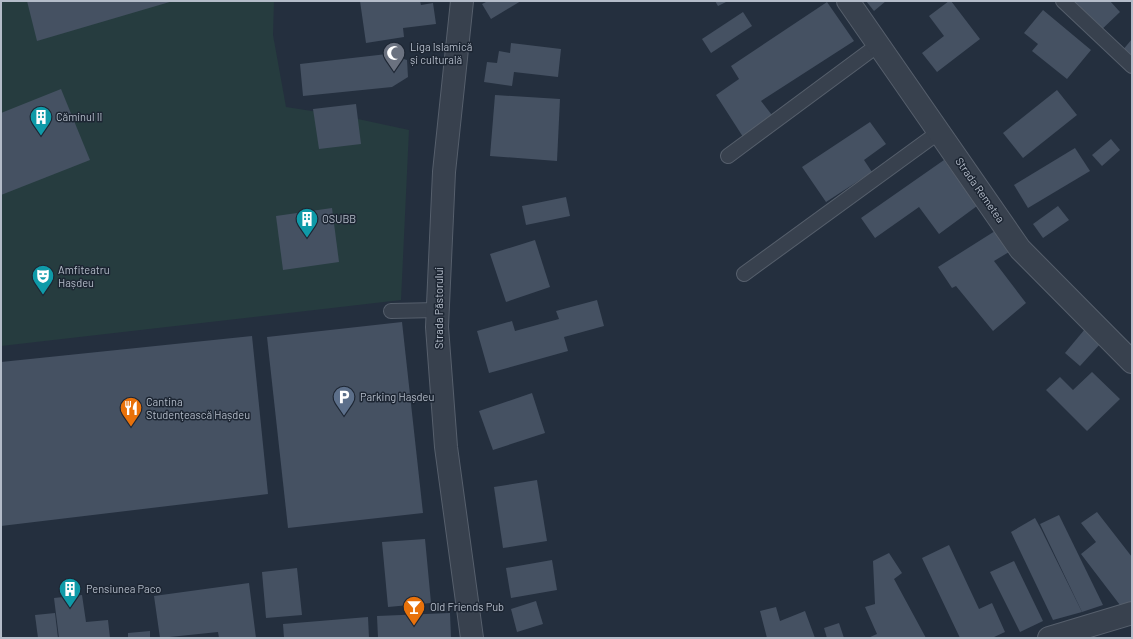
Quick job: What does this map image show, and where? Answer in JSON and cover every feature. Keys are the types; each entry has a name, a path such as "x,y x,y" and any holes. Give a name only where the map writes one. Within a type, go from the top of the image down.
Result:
{"street":[{"name":"Strada Păstorului","path":"462,1 444,172 436,310 446,447 472,638"},
{"name":"Strada Remetea","path":"848,1 1020,249 1132,362"},
{"path":"1049,638 1132,613"}],"lane":[{"path":"1063,1 1132,66"},
{"path":"728,156 878,45"},
{"path":"744,274 939,132"},
{"path":"391,311 436,310"}],"green space":[{"path":"1,1 274,1 273,35 286,107 344,116 409,130 401,300 1,346"}],"building":[{"path":"27,1 173,1 37,41"},
{"path":"360,1 420,1 421,5 433,3 436,24 403,28 404,37 366,43"},
{"path":"488,1 521,1 491,19 482,4"},
{"path":"715,1 728,1 718,6"},
{"path":"866,1 886,1 874,11"},
{"path":"951,1 980,39 937,72 922,53 944,36 929,16"},
{"path":"1067,1 1110,1 1120,12 1098,33"},
{"path":"827,2 854,41 761,101 775,119 745,140 716,95 739,79 731,66"},
{"path":"1043,10 1091,50 1067,79 1032,51 1038,44 1024,33"},
{"path":"743,12 752,26 711,53 702,39"},
{"path":"1132,39 1132,60 1122,51"},
{"path":"511,43 561,49 558,77 514,72 512,86 484,82 487,62 497,63 499,51 510,53"},
{"path":"387,54 407,60 408,77 392,87 303,96 300,64"},
{"name":"Căminul II","path":"61,89 90,160 1,195 1,113"},
{"path":"1057,90 1077,115 1023,158 1003,133"},
{"path":"495,95 560,99 557,161 490,156"},
{"path":"356,104 361,144 319,149 313,109"},
{"path":"870,122 886,144 864,160 872,172 826,202 802,167"},
{"path":"1111,139 1120,150 1102,166 1092,155"},
{"path":"1075,148 1090,171 1028,208 1014,185"},
{"path":"944,160 977,206 939,234 919,207 875,238 861,218"},
{"path":"566,197 570,216 526,225 522,206"},
{"path":"1058,206 1069,220 1043,238 1033,224"},
{"name":"OSUBB","path":"332,208 339,262 283,270 276,216"},
{"path":"995,231 1009,252 994,261 1026,303 993,331 956,286 952,288 938,267"},
{"path":"535,240 550,287 506,302 490,254"},
{"path":"597,300 604,326 564,337 568,351 489,373 477,331 512,321 515,331 559,319 556,311"},
{"name":"Parking Hașdeu","path":"402,322 423,513 288,528 267,337"},
{"path":"1085,329 1101,343 1080,366 1065,353"},
{"name":"Cantina Studențească Hașdeu","path":"252,336 268,494 1,526 1,362"},
{"path":"1092,372 1120,399 1087,431 1046,390 1060,377 1073,390"},
{"path":"532,393 545,433 493,450 479,411"},
{"path":"537,480 547,541 503,548 494,487"},
{"path":"1097,512 1132,557 1132,602 1123,609 1081,554 1096,542 1081,523"},
{"path":"1059,515 1103,605 1082,612 1040,524"},
{"path":"1035,518 1082,612 1053,620 1011,532"},
{"path":"425,539 431,603 388,607 382,542"},
{"path":"949,545 979,609 992,603 1005,632 992,638 960,638 922,558"},
{"path":"889,553 902,573 894,579 926,638 868,638 877,634 865,607 875,604 873,561"},
{"path":"552,560 557,590 511,598 506,568"},
{"path":"1014,561 1043,621 1020,632 990,572"},
{"path":"297,568 302,615 266,618 262,572"},
{"path":"249,583 256,638 219,638 218,632 160,638 154,596"},
{"name":"Pensiunea Paco","path":"82,595 86,622 108,620 110,638 59,638 54,598"},
{"path":"536,601 543,624 517,632 511,609"},
{"path":"776,607 780,621 805,611 815,638 767,638 760,611"},
{"path":"55,613 58,638 38,638 35,615"},
{"name":"Old Friends Pub","path":"450,613 451,638 378,638 377,616"},
{"path":"368,617 369,638 284,638 283,624"},
{"path":"839,623 844,638 827,638 824,628"},
{"path":"150,631 150,638 128,638 128,633"}],"place":[{"name":"Liga Islamică și culturală","path":"394,72"},
{"name":"Căminul II","path":"41,136"},
{"name":"OSUBB","path":"307,238"},
{"name":"Amfiteatru Hașdeu","path":"43,296"},
{"name":"Parking Hașdeu","path":"344,416"},
{"name":"Cantina Studențească Hașdeu","path":"131,428"},
{"name":"Pensiunea Paco","path":"70,608"},
{"name":"Old Friends Pub","path":"414,626"}]}
